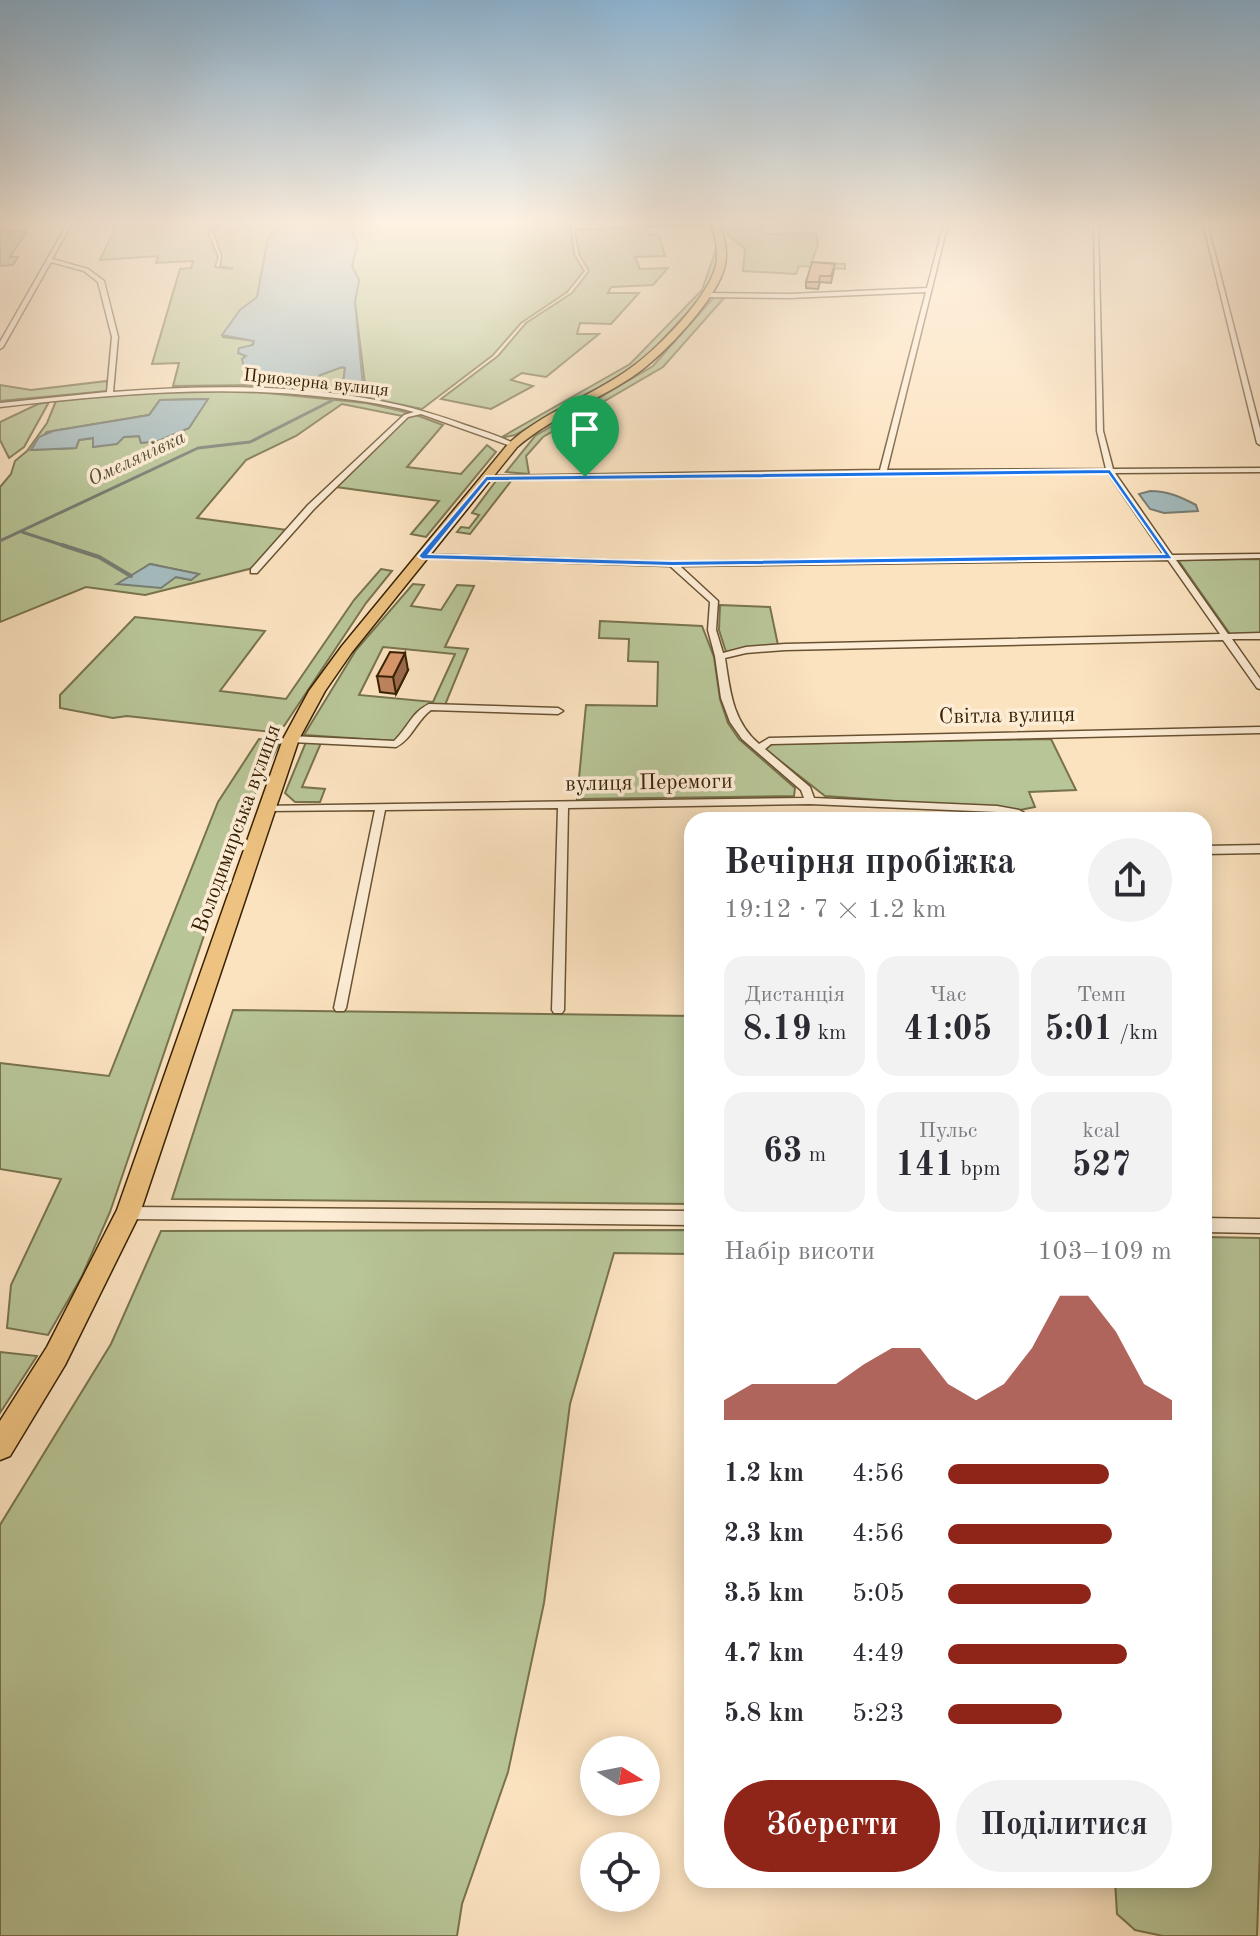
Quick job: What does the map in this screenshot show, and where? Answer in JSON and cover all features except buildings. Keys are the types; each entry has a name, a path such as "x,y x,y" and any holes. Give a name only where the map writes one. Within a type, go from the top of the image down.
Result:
{"main road":[{"name":"Володимирська вулиця","path":"0,1446 56,1356 128,1213 265,808 291,739 317,691 347,649 513,445 544,422 638,368 689,313"}],"street":[{"path":"0,347 19,313"},
{"path":"109,313 115,337 110,392"},
{"path":"883,472 921,313"},
{"path":"1098,313 1100,431 1110,471 1260,686"},
{"path":"1228,313 1260,443"},
{"name":"Приозерна вулиця","path":"0,405 110,392 228,387 368,401 421,412 513,445"},
{"path":"254,571 311,507 406,416 421,412"},
{"path":"486,478 1260,470"},
{"path":"422,556 672,564 1260,556"},
{"path":"672,564 714,601 712,630 720,656 726,698 735,722 758,749 806,789 810,801"},
{"path":"720,656 785,647 1260,636"},
{"path":"291,739 396,744 402,741 420,711 429,707 558,711"},
{"name":"Світла вулиця","path":"758,749 769,741 1260,730"},
{"name":"вулиця Перемоги","path":"265,808 810,801 1015,812"},
{"path":"558,1010 563,804"},
{"path":"340,1008 381,806"},
{"path":"1212,850 1260,849"},
{"path":"128,1213 684,1218"},
{"path":"1212,1225 1260,1226"}],"green space":[{"path":"167,313 238,313 223,337 255,341 244,354 245,373 265,385 173,386 179,363 152,364"},
{"path":"356,313 535,313 521,323 493,355 422,409 370,398 286,390 288,387 308,388 320,375 342,367 345,368 343,384 350,388 365,385"},
{"path":"541,313 621,313 611,324 580,323 577,334 599,334 546,377 522,373 511,380 533,386 491,409 441,399 498,356 526,323"},
{"path":"679,313 687,313 635,367 515,435 500,438 630,364"},
{"path":"700,313 710,313 663,367 543,437 526,456 529,474 506,472 535,436 653,366"},
{"path":"107,381 107,391 0,401 0,385 31,390"},
{"path":"227,389 366,403 410,413 402,416 342,404 296,436 246,460 197,518 287,530 253,568 145,595 86,587 0,622 0,487 11,474 15,461 27,451 47,423 56,401","holes":["207,399 189,428 158,441 141,443 139,436 124,437 93,446 94,438 79,440 76,448 31,450 47,432 149,415 160,400","150,564 198,574 191,580 176,577 119,584"]},
{"path":"49,402 24,447 9,458 0,440 0,422"},
{"path":"416,415 443,425 407,467 461,474 487,445 496,452 426,537 411,534 439,501 336,487 408,417"},
{"path":"496,481 511,481 470,534 457,532 461,527 469,528 479,515 472,513"},
{"path":"1260,559 1260,633 1230,634 1178,560"},
{"path":"381,569 392,571 366,603 284,726 272,732 127,716 113,718 60,708 60,695 135,617 265,631 220,691 286,699 354,600"},
{"path":"413,584 424,585 411,606 441,610 457,585 474,586 445,647 468,649 445,705 418,710 395,741 304,735 356,650","holes":["383,647 455,654 433,702 359,695"]},
{"path":"720,605 770,607 778,645 726,652 719,630"},
{"path":"600,621 702,626 714,657 720,699 728,723 739,739 795,788 794,796 577,799 586,705 657,706 658,662 628,661 629,639 599,638"},
{"path":"259,739 280,742 246,812 110,1212 82,1276 48,1335 7,1328 11,1285 61,1179 0,1169 0,1063 109,1076 218,802"},
{"path":"1051,739 1076,790 1029,792 1035,807 1020,810 825,796 765,749 772,744"},
{"path":"306,742 321,743 302,787 325,789 320,802 295,802 285,793"},
{"path":"233,1010 684,1016 684,1204 172,1199"},
{"path":"684,1230 684,1254 614,1253 570,1404 544,1603 508,1772 462,1904 457,1936 0,1936 0,1525 111,1344 161,1231"},
{"path":"1212,1237 1260,1238 1260,1847 1257,1936 1163,1936 1135,1930 1117,1914 1115,1888 1212,1888"},
{"path":"0,1352 37,1356 0,1413"}],"water":[{"path":"238,313 356,313 363,387 346,387 343,384 345,368 342,367 320,375 308,389 265,385 245,373 242,359 246,356 238,353 239,348 253,345 254,341 222,335"},
{"path":"208,399 189,428 158,441 141,443 139,436 124,437 117,444 93,447 93,438 79,440 76,448 31,450 39,437 53,431 149,415 160,400"},
{"path":"1150,491 1180,497 1196,505 1198,511 1164,513 1150,509 1139,494"},
{"path":"150,564 199,574 191,580 176,577 161,588 117,584"}],"waterway":[{"name":"Омелянівка","path":"0,541 198,448 250,442 335,399"},
{"path":"22,532 68,547"},
{"path":"62,545 99,557 131,576"}],"route":[{"path":"1110,471 1170,557 672,564 422,556 486,478 585,477 1110,471"}]}
